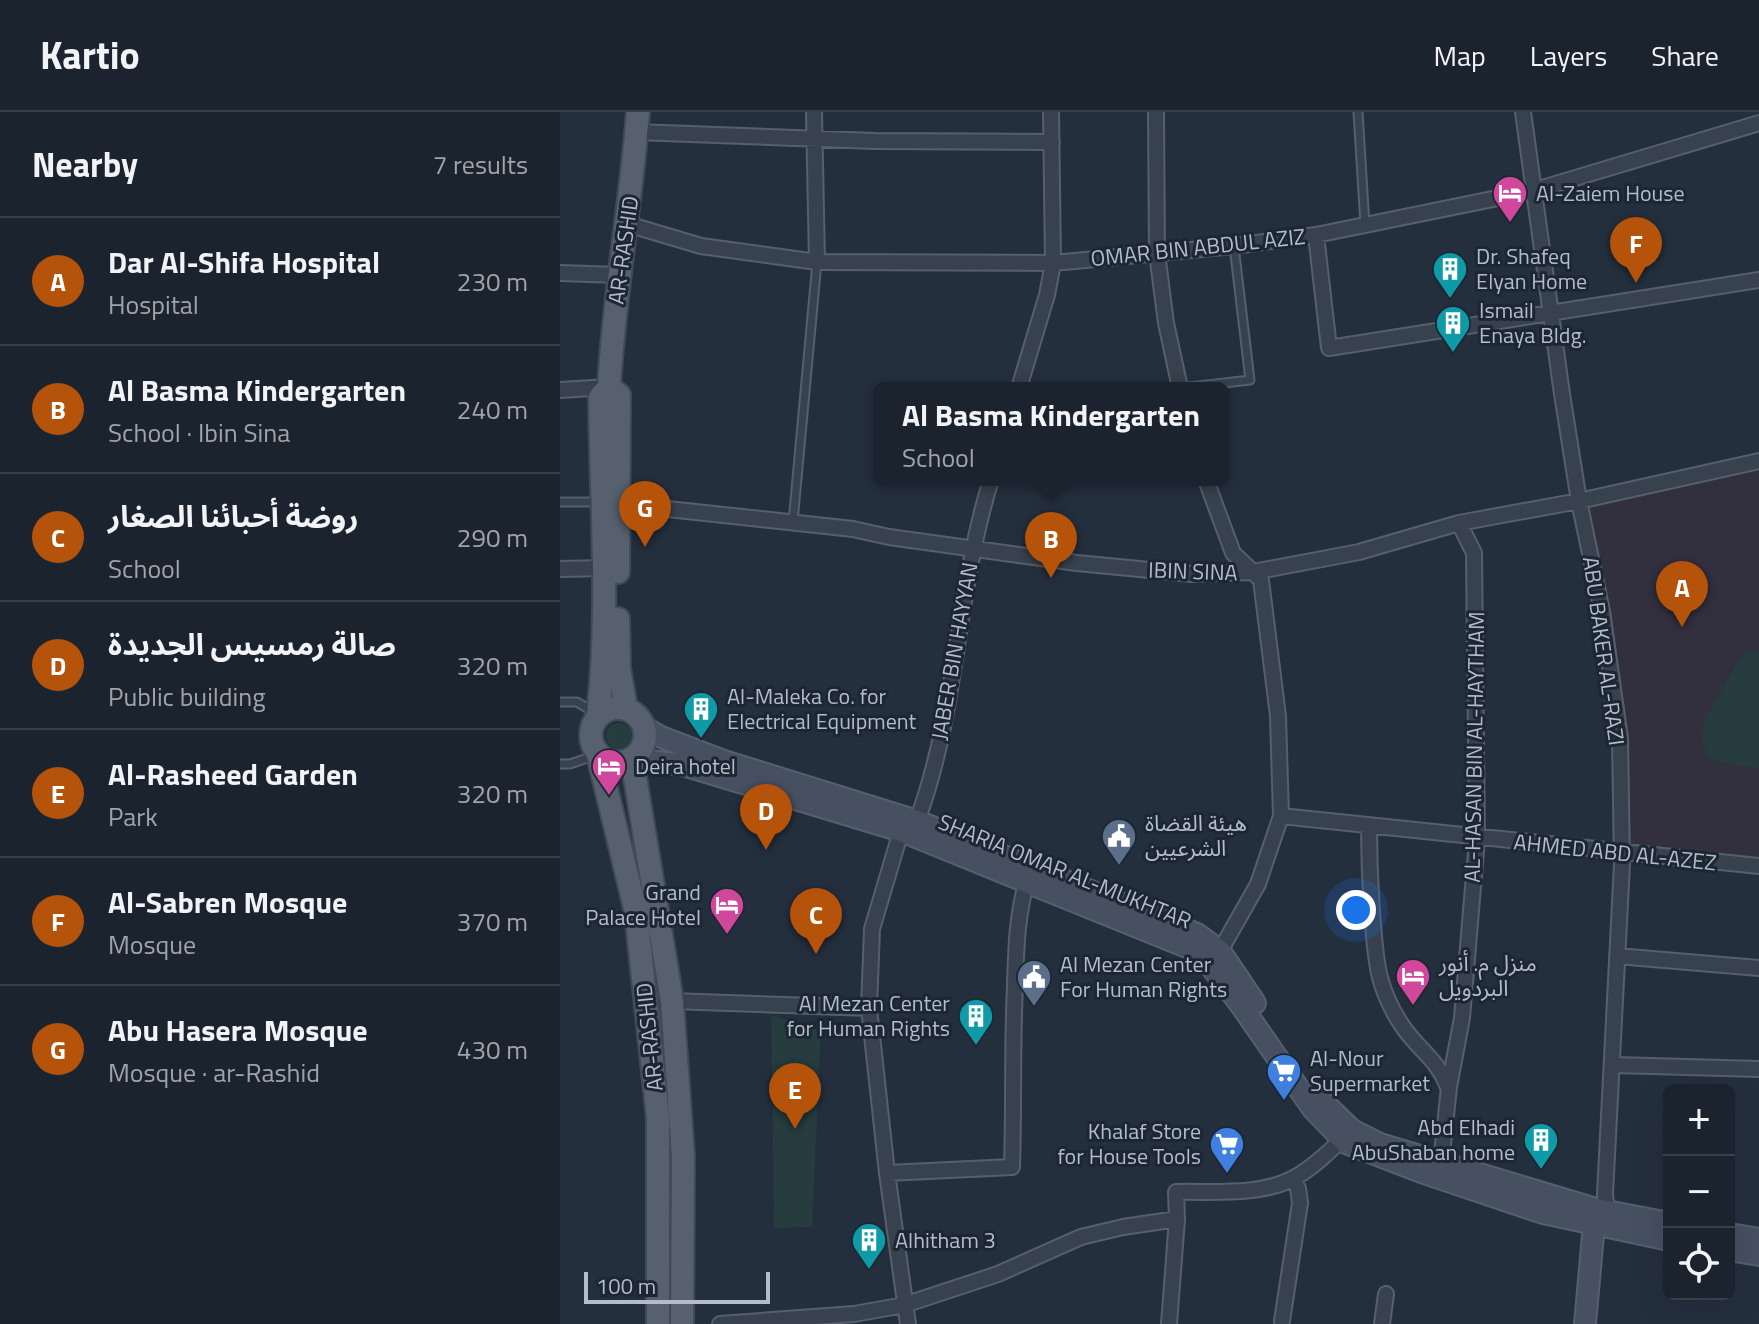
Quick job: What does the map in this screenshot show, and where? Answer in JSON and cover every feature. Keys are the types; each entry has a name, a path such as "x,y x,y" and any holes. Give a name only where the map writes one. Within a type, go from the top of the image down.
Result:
{"main road":[{"name":"AR-RASHID","path":"598,715 603,675 605,568 619,395 609,387 612,329 637,122"},
{"name":"AR-RASHID","path":"610,501 619,668 626,709"},
{"path":"608,709 626,709 634,713 644,727 644,745 632,759 614,763 598,755 590,739 591,730 598,715 608,709"},
{"name":"SHARIA OMAR AL-MUKHTAR","path":"644,727 661,737 724,761 910,823 1194,950 1205,959 1240,1004 1313,1109 1362,1151 1543,1213 1601,1213 1663,1222"},
{"name":"AR-RASHID","path":"598,755 636,912 658,1118 658,1324"},
{"name":"AR-RASHID","path":"632,759 672,1001 683,1156 682,1324"},
{"name":"SHARIA OMAR AL-MUKHTAR","path":"632,759 683,765 910,823"},
{"name":"SHARIA OMAR AL-MUKHTAR","path":"1029,874 1197,934 1220,951 1346,1135 1601,1213 1663,1238"},
{"path":"1585,1324 1601,1213"},
{"path":"1599,1324 1601,1213"},
{"path":"1735,1235 1759,1239"},
{"path":"1735,1251 1759,1255"}],"street":[{"path":"814,112 817,262"},
{"path":"1021,382 1041,319 1053,263 1051,112"},
{"path":"1156,112 1157,253 1166,323 1179,382"},
{"name":"ABU BAKER AL-RAZI","path":"1523,112 1550,314 1579,501 1602,611 1620,738 1622,853 1614,1065 1601,1213"},
{"path":"637,122 816,139 1052,142"},
{"name":"OMAR BIN ABDUL AZIZ","path":"627,224 701,246 817,262 1053,263 1316,235 1532,191 1759,123"},
{"path":"1316,235 1329,348 1759,280"},
{"path":"560,273 619,275"},
{"path":"560,390 609,387"},
{"name":"IBIN SINA","path":"610,501 793,522 1077,563 1191,574 1253,572 1359,552 1459,523 1579,501 1759,461"},
{"name":"JABER BIN HAYYAN","path":"908,1324 869,1008 872,929 942,732 972,549 989,486"},
{"path":"1208,486 1233,553 1261,580 1278,716 1281,816 1258,884 1220,951"},
{"name":"AL-HASAN BIN AL-HAYTHAM","path":"1441,1164 1449,1087 1462,1018 1477,839 1474,553 1459,523"},
{"path":"560,569 605,568"},
{"name":"AHMED ABD AL-AZEZ","path":"1281,816 1477,839 1759,866"},
{"path":"1369,826 1368,874 1375,960 1383,991 1402,1026 1442,1070 1449,1087"},
{"path":"887,1173 1012,1167 1011,1071 1016,941 1029,874"},
{"path":"1617,956 1759,968"},
{"path":"672,1001 869,1008"},
{"path":"1614,1065 1759,1069"},
{"path":"1169,1324 1177,1219 1176,1192 1256,1189 1293,1179 1346,1135"},
{"path":"1282,1321 1300,1203 1293,1179"},
{"path":"720,1324 854,1314 904,1305 998,1274 1081,1237 1177,1219"},
{"path":"1382,1324 1386,1294"}],"lane":[{"path":"1358,112 1365,225"},
{"path":"1229,382 1250,380 1234,246"},
{"path":"793,522 817,262"},
{"name":"IBIN SINA","path":"560,502 610,501"},
{"path":"560,702 577,702 598,715"},
{"path":"560,764 598,755"}],"shaded area":[{"path":"1759,467 1759,862 1627,847 1586,513 1592,503"}],"green space":[{"path":"1745,650 1759,654 1759,769 1713,760 1703,740 1706,717"},
{"path":"619,723 628,727 632,736 628,745 619,749 610,745 606,736 610,727"},
{"path":"771,1015 821,1030 812,1227 774,1228"}],"place":[{"name":"Al-Zaiem House","path":"1510,224"},
{"name":"Al-Sabren Mosque","path":"1636,283"},
{"name":"Dr. Shafeq Elyan Home","path":"1450,300"},
{"name":"Ismail Enaya Bldg.","path":"1453,354"},
{"name":"Abu Hasera Mosque","path":"645,547"},
{"name":"Al Basma Kindergarten","path":"1051,578"},
{"name":"Dar Al-Shifa Hospital","path":"1682,627"},
{"name":"Al-Maleka Co. for Electrical Equipment","path":"701,740"},
{"name":"Deira hotel","path":"609,797"},
{"name":"صالة رمسيس الجديدة","path":"766,850"},
{"name":"هيئة القضاة الشرعيين","path":"1119,867"},
{"name":"Grand Palace Hotel","path":"727,936"},
{"name":"روضة أحبائنا الصغار","path":"816,954"},
{"name":"منزل م. أنور البردويل","path":"1413,1007"},
{"name":"Al Mezan Center For Human Rights","path":"1034,1008"},
{"name":"Al Mezan Center for Human Rights","path":"976,1047"},
{"name":"Al-Nour Supermarket","path":"1284,1102"},
{"name":"Al-Rasheed Garden","path":"795,1129"},
{"name":"Abd Elhadi AbuShaban home","path":"1541,1171"},
{"name":"Khalaf Store for House Tools","path":"1227,1175"},
{"name":"Alhitham 3","path":"869,1271"}]}
